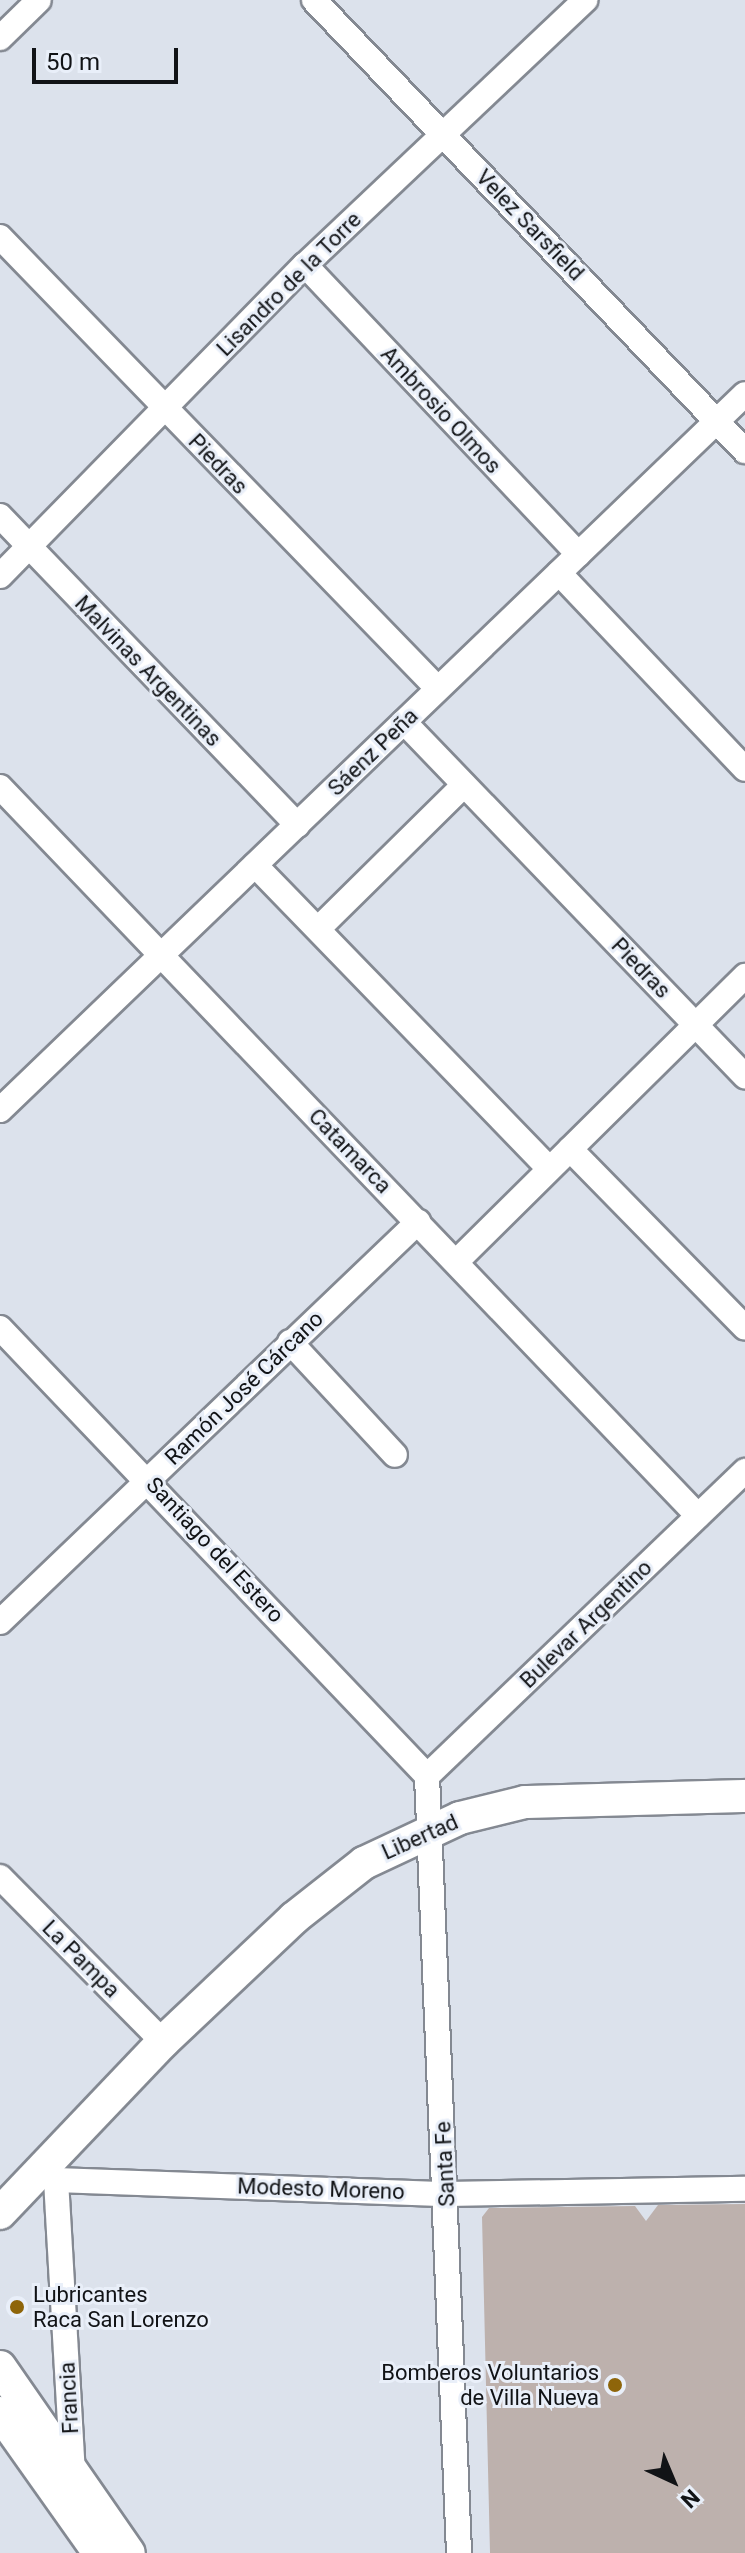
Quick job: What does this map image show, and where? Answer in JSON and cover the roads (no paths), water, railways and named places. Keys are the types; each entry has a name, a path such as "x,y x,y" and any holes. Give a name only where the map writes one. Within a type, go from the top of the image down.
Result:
{"main road":[{"name":"Libertad","path":"0,2213 51,2174 163,2042 318,1898 428,1831 525,1802 745,1796"},
{"name":"Libertad","path":"0,2188 140,2053 163,2042"},
{"path":"0,2367 129,2553"},
{"path":"0,2413 99,2553"}],"street":[{"path":"0,38 39,0"},
{"name":"Velez Sarsfield","path":"314,0 745,451"},
{"name":"Lisandro de la Torre","path":"0,576 305,265 585,0"},
{"name":"Piedras","path":"0,237 438,689"},
{"name":"Ambrosio Olmos","path":"305,265 578,554"},
{"name":"Sáenz Peña","path":"0,1110 745,394"},
{"name":"Malvinas Argentinas","path":"0,516 297,825"},
{"path":"559,573 745,769"},
{"name":"Piedras","path":"404,722 745,1076"},
{"path":"318,929 464,785"},
{"name":"Catamarca","path":"0,787 698,1516"},
{"path":"255,865 549,1168"},
{"path":"456,1262 745,976"},
{"path":"570,1149 745,1328"},
{"name":"Ramón José Cárcano","path":"4,1610 150,1480 418,1222"},
{"name":"Santiago del Estero","path":"0,1328 150,1480 427,1776"},
{"path":"290,1342 395,1455"},
{"name":"Bulevar Argentino","path":"427,1776 745,1471"},
{"name":"Santa Fe","path":"427,1776 447,2194 459,2553"},
{"name":"La Pampa","path":"0,1877 163,2042"},
{"name":"Modesto Moreno","path":"51,2174 447,2194 745,2189"},
{"name":"Francia","path":"51,2174 73,2472"}],"place":[{"name":"Lubricantes Raca San Lorenzo","path":"17,2307"},
{"name":"Bomberos Voluntarios de Villa Nueva","path":"615,2385"}]}
